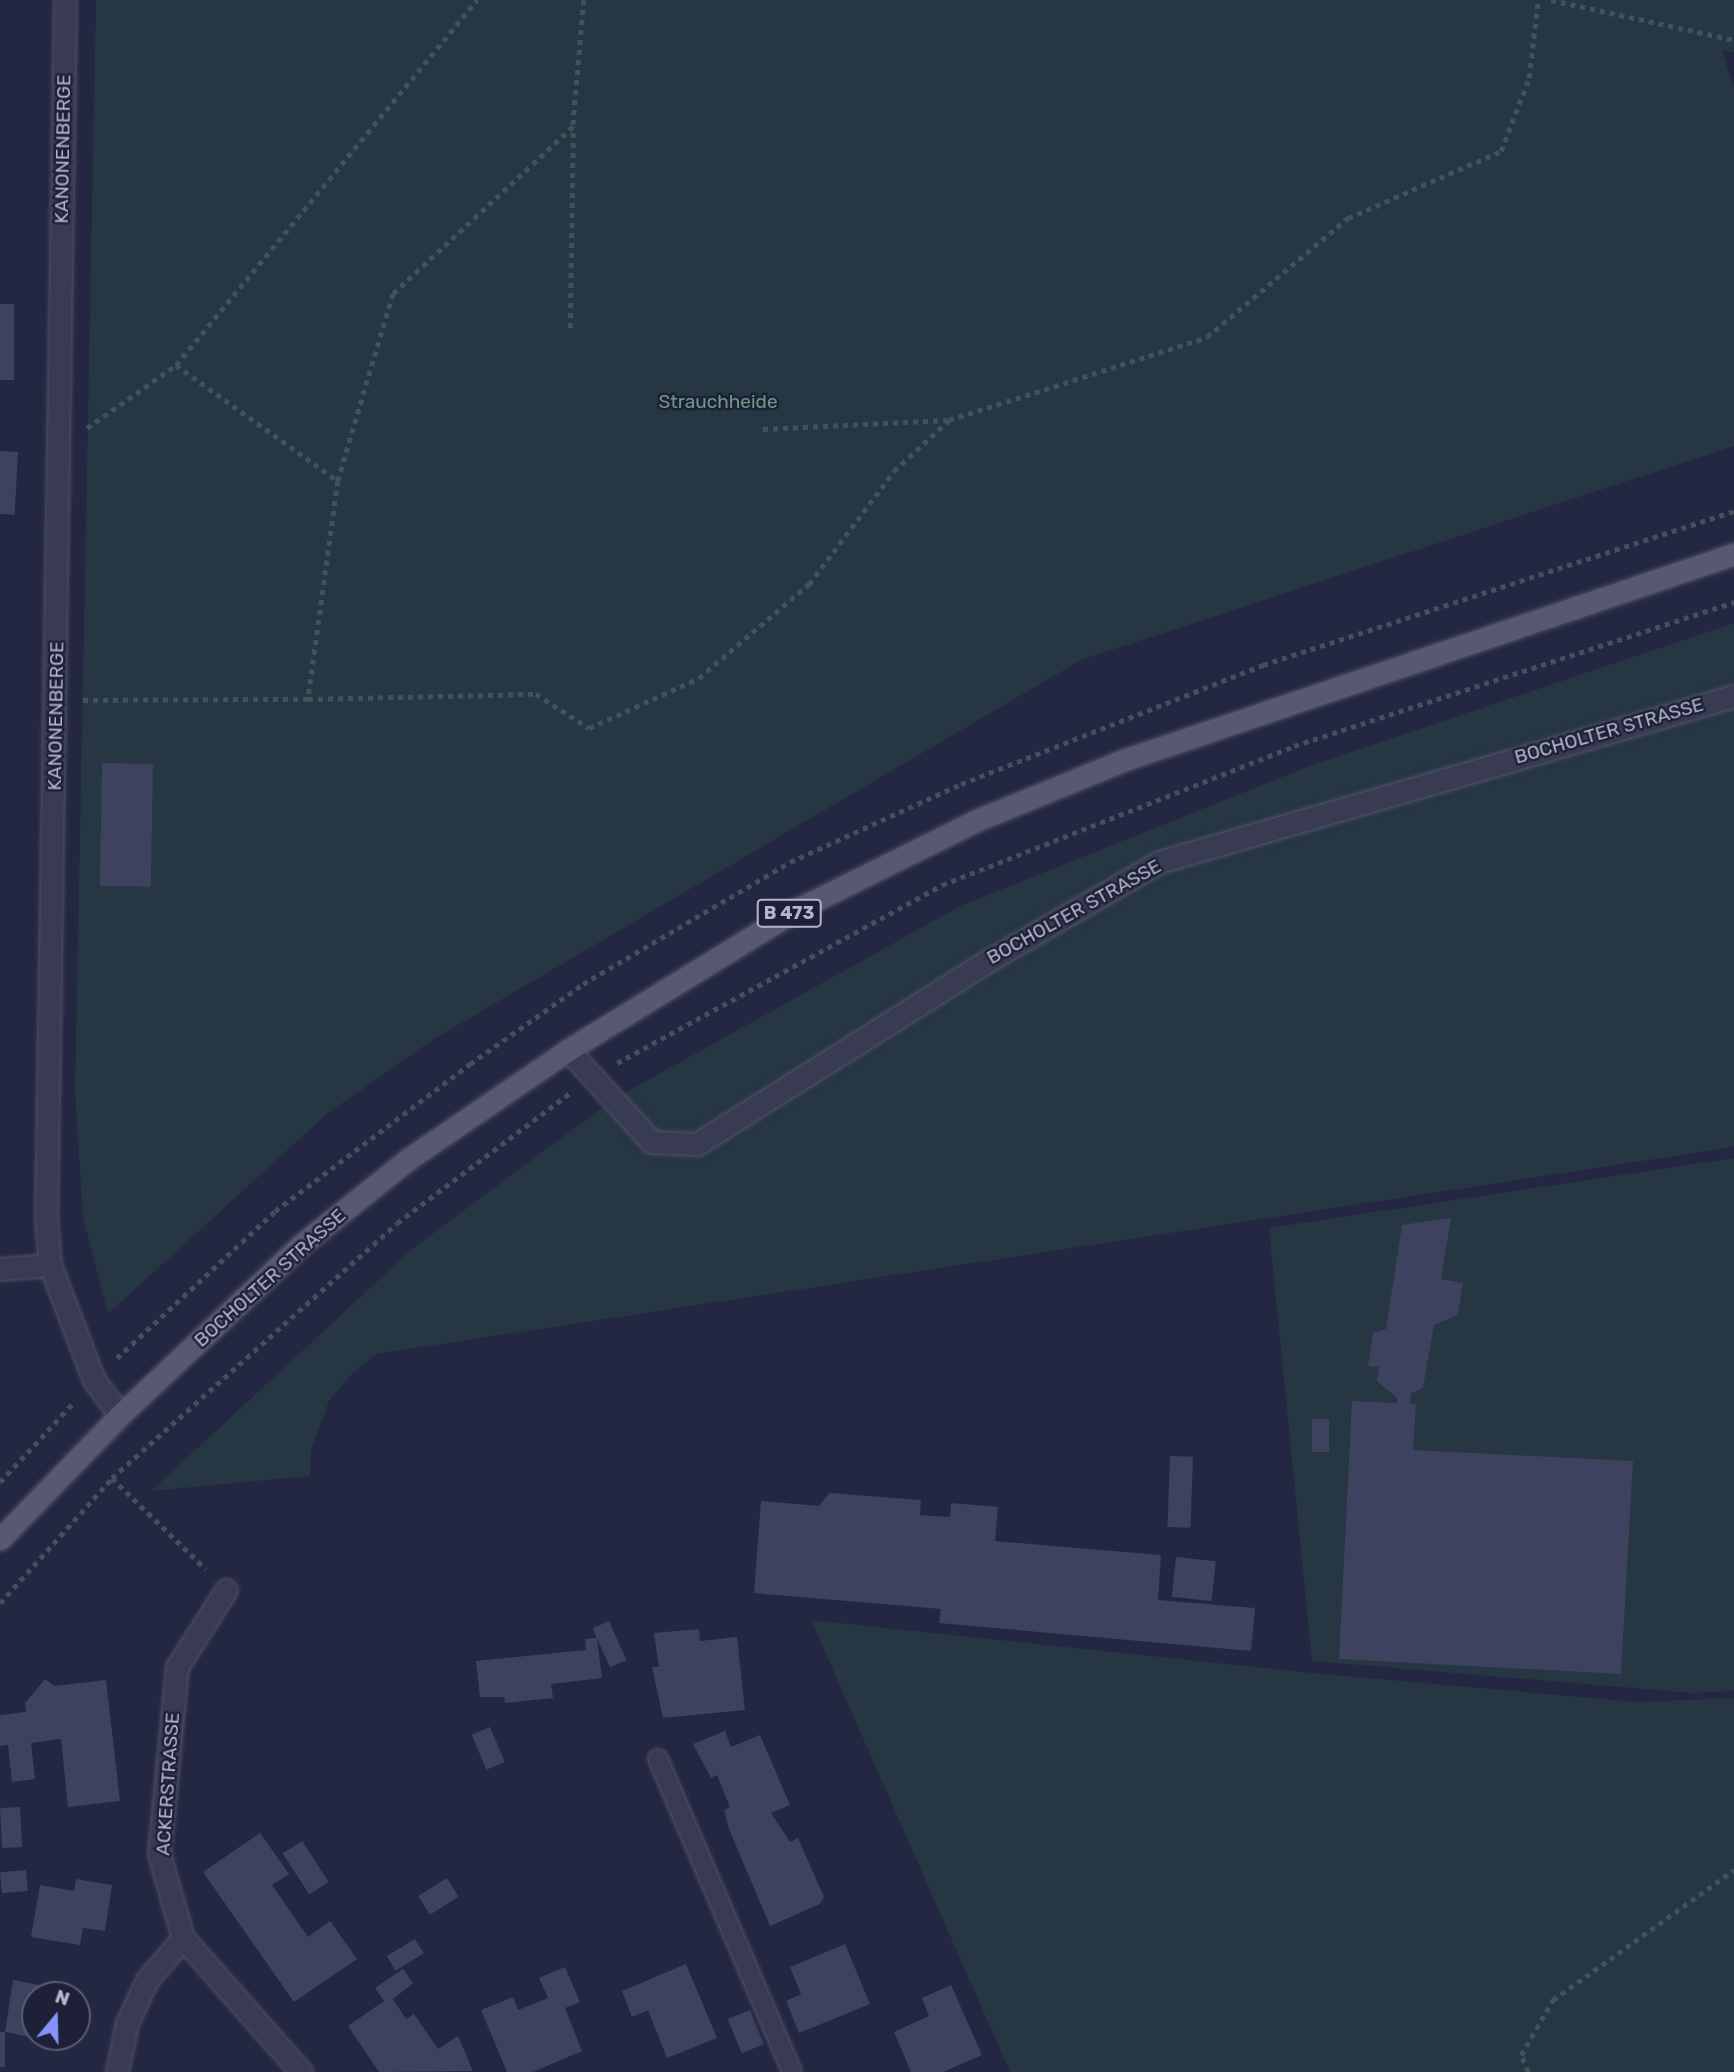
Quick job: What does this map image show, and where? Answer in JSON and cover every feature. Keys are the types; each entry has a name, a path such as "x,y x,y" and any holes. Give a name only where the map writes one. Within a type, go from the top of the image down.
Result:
{"main road":[{"name":"BOCHOLTER STRASSE","path":"0,1539 120,1415 312,1237 407,1160 568,1050 792,912 975,821 1280,705 1734,554"}],"street":[{"name":"KANONENBERGE","path":"65,0 57,700 47,1205 50,1265 94,1380 120,1415"},
{"name":"BOCHOLTER STRASSE","path":"568,1050 590,1078 652,1142 697,1144 986,962 1159,862 1734,696"},
{"path":"0,1269 50,1265"},
{"name":"ACKERSTRASSE","path":"226,1590 177,1668 159,1854 183,1938 301,2072"},
{"path":"117,2072 127,2023 147,1980 183,1938"}],"lane":[{"path":"658,1759 792,2072"}],"path":[{"path":"60,446 176,365 477,0"},
{"path":"569,328 573,127 584,0"},
{"path":"763,429 949,419 1207,337 1348,218 1502,151 1529,78 1538,0"},
{"path":"1551,0 1734,40"},
{"path":"309,699 338,481 393,294 573,127"},
{"path":"176,365 338,481"},
{"path":"57,700 309,699 536,694 589,728 699,678 809,584 894,471 949,419"},
{"path":"0,1604 112,1478 397,1223 590,1078 942,885 1294,746 1734,602"},
{"path":"113,1465 112,1478 226,1590"},
{"path":"1528,2072 1521,2055 1553,2000 1734,1870"}],"green space":[{"name":"Strauchheide","path":"96,0 1734,0 1734,52 1722,50 1734,88 1734,446 1081,660 434,1039 328,1113 108,1314 83,1218 75,1092"},
{"path":"1734,623 1734,1147 376,1354 351,1375 329,1401 311,1450 310,1476 151,1491 411,1250 612,1100 960,906 1312,765"},
{"path":"1734,1158 1734,1691 1693,1693 1312,1661 1269,1228"},
{"path":"811,1620 1312,1673 1637,1702 1734,1698 1734,2072 1010,2072"}],"building":[{"path":"0,304 14,304 14,380 0,380"},
{"path":"0,451 18,452 15,515 0,514"},
{"path":"102,763 153,764 151,887 100,886"},
{"path":"1451,1218 1441,1279 1463,1283 1458,1315 1434,1325 1423,1388 1411,1393 1410,1403 1416,1404 1413,1450 1633,1461 1621,1674 1339,1659 1352,1401 1397,1403 1397,1398 1377,1381 1379,1367 1368,1366 1373,1333 1386,1329 1402,1225"},
{"path":"1312,1419 1329,1419 1329,1452 1312,1452"},
{"path":"1170,1456 1193,1457 1191,1528 1168,1527"},
{"path":"829,1493 921,1500 920,1515 950,1517 951,1503 998,1507 995,1541 1161,1555 1158,1600 1255,1608 1251,1651 939,1623 941,1609 754,1593 761,1501 819,1506"},
{"path":"1176,1557 1216,1561 1212,1601 1172,1597"},
{"path":"609,1621 626,1660 610,1668 593,1628"},
{"path":"699,1629 700,1641 737,1637 745,1710 663,1718 652,1667 659,1667 654,1633"},
{"path":"597,1638 602,1678 551,1684 553,1698 505,1703 504,1697 480,1697 476,1661 586,1650 585,1639"},
{"path":"45,1679 54,1686 106,1680 120,1801 68,1807 61,1739 31,1743 35,1779 12,1782 8,1745 0,1746 0,1715 26,1712 25,1703"},
{"path":"490,1727 505,1762 486,1770 472,1735"},
{"path":"725,1731 731,1747 760,1735 790,1805 771,1813 790,1842 798,1838 824,1897 820,1904 770,1926 729,1829 724,1810 730,1807 717,1775 711,1778 693,1744"},
{"path":"20,1807 22,1847 2,1848 0,1808"},
{"path":"260,1833 289,1874 272,1885 308,1937 330,1921 357,1959 294,2002 203,1872"},
{"path":"302,1841 329,1882 309,1895 283,1854"},
{"path":"26,1870 28,1891 2,1893 0,1872"},
{"path":"447,1878 459,1897 430,1915 418,1896"},
{"path":"76,1879 112,1885 105,1931 83,1928 80,1945 31,1937 40,1885 74,1891"},
{"path":"415,1939 424,1954 395,1971 387,1956"},
{"path":"845,1944 870,2004 799,2033 786,2001 801,1994 790,1967"},
{"path":"686,1964 717,2038 667,2058 648,2010 632,2017 622,1991"},
{"path":"565,1967 580,2002 565,2008 582,2051 533,2072 507,2072 481,2010 513,1997 518,2010 548,1998 539,1978"},
{"path":"403,1969 413,1983 393,1999 406,2019 414,2014 438,2049 458,2036 473,2071 379,2072 348,2026 384,2001 375,1988"},
{"path":"13,1980 21,1981 21,2035 5,2032"},
{"path":"951,1985 982,2055 943,2072 911,2072 894,2032 929,2016 922,1998"},
{"path":"750,2010 764,2044 742,2053 728,2019"},
{"path":"0,2032 5,2032 5,2067 0,2067"}]}
